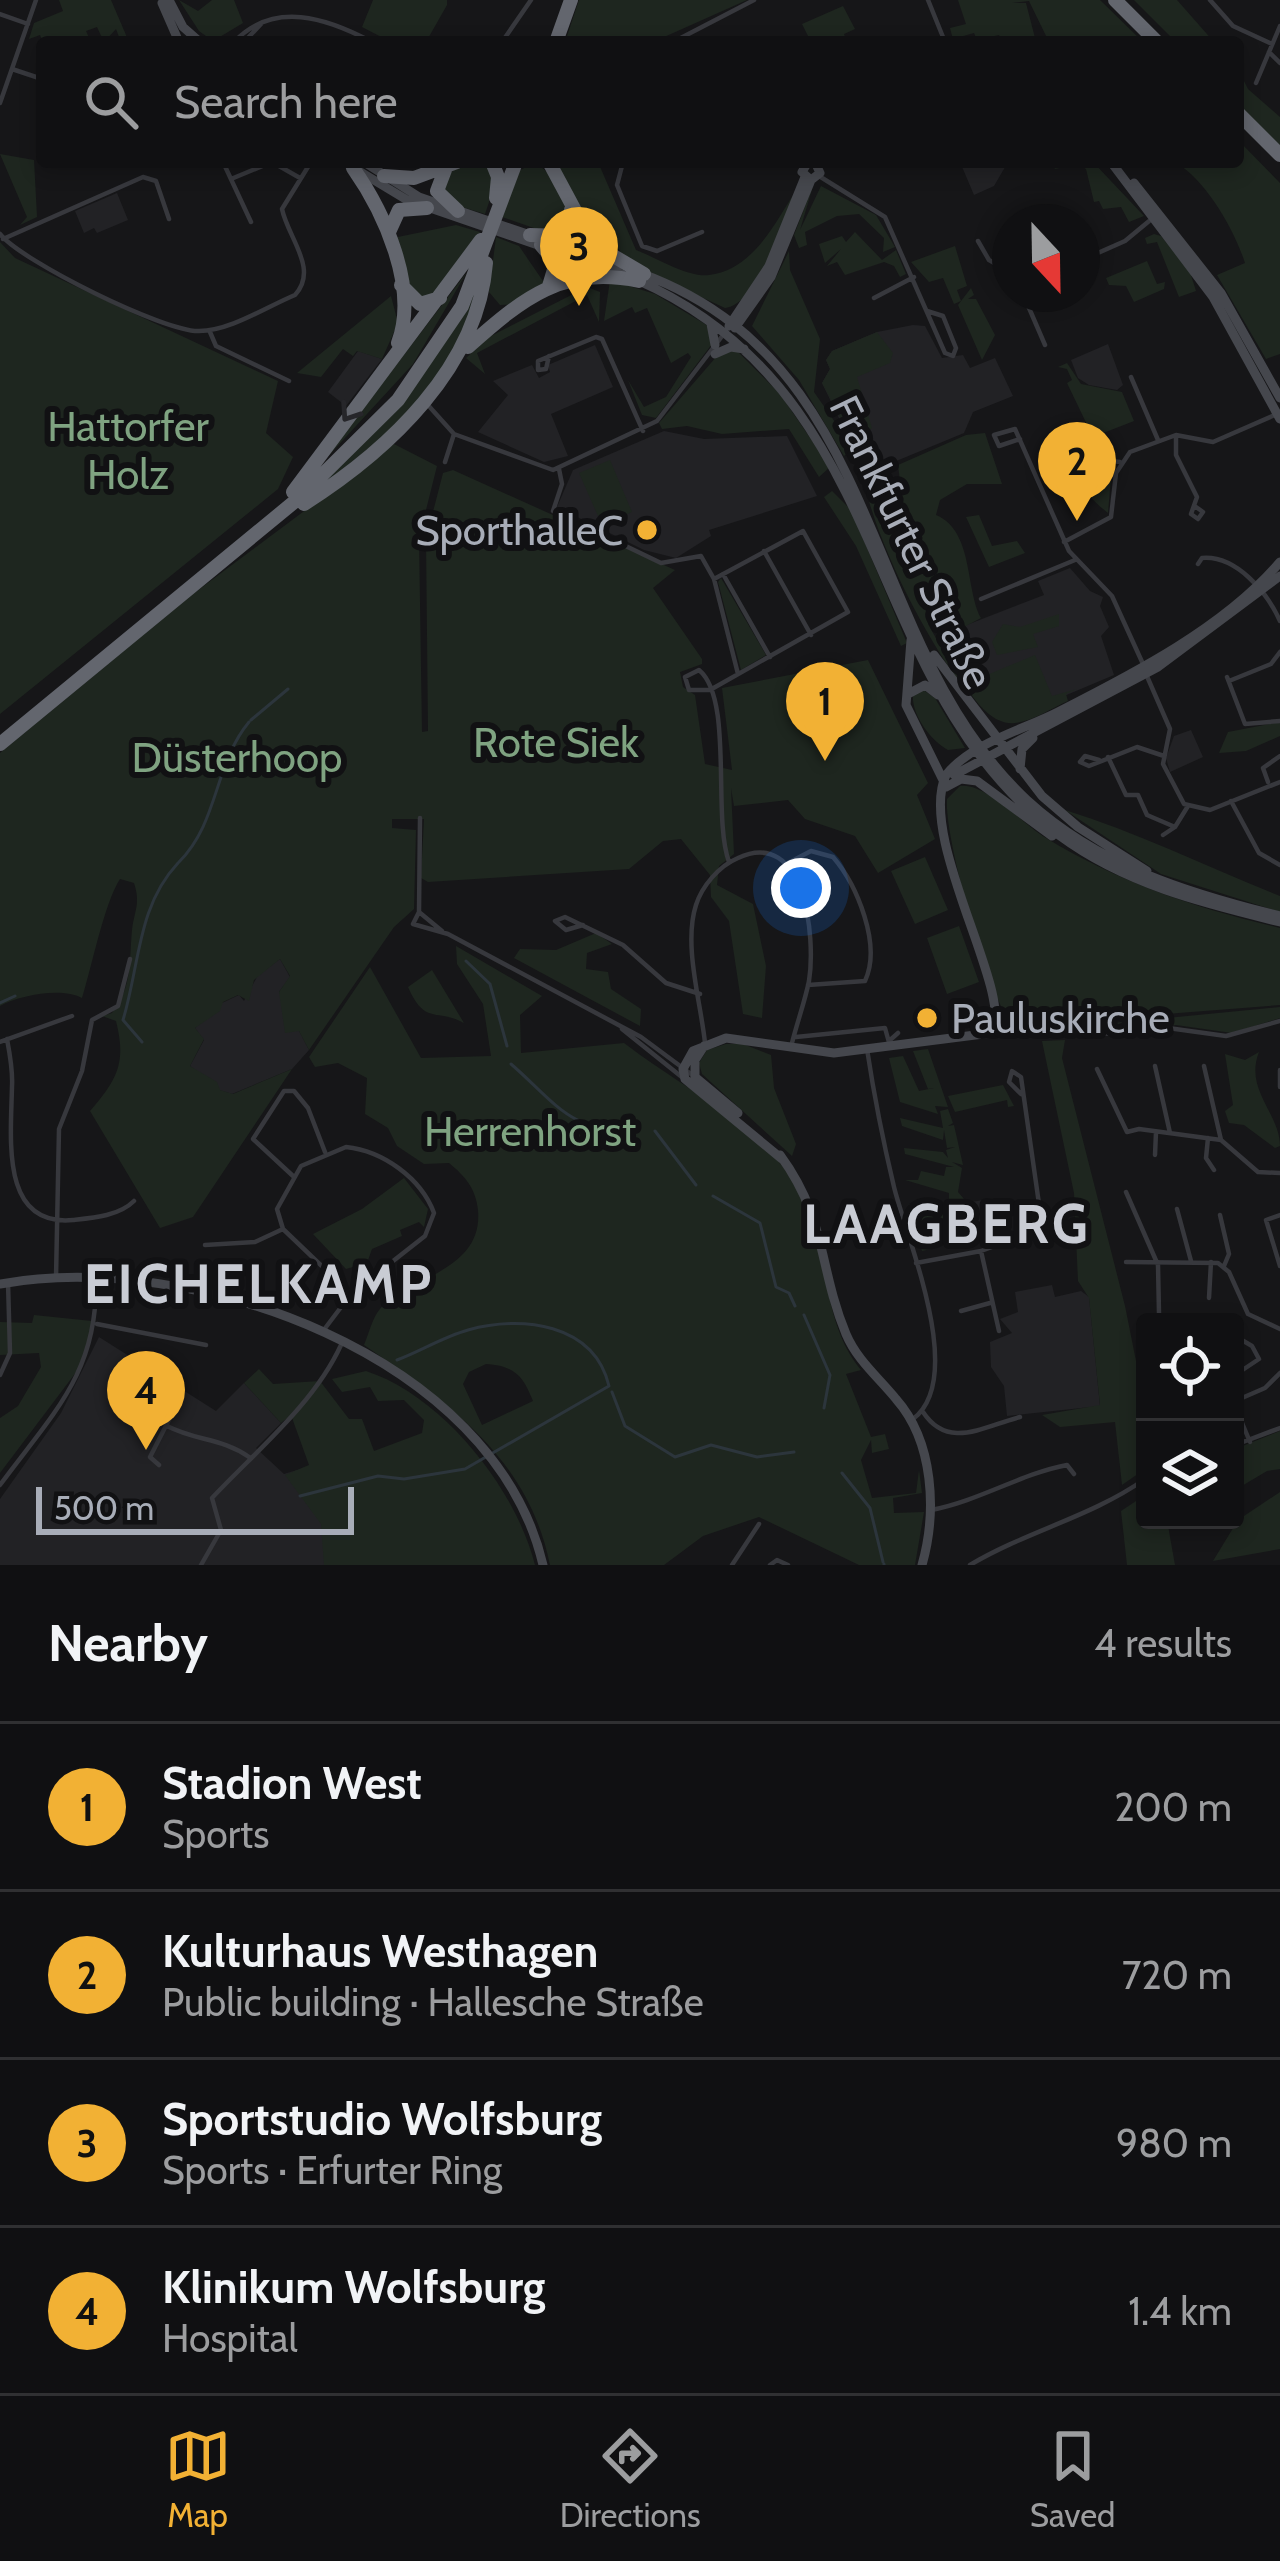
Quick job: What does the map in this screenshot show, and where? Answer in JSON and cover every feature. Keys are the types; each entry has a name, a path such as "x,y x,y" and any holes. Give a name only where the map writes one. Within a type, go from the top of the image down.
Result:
{"highway":[{"path":"554,36 566,0"},
{"path":"1115,0 1151,36"},
{"path":"1125,0 1161,36"},
{"path":"1244,119 1280,155"},
{"path":"1244,129 1280,165"},
{"path":"356,168 390,236 399,283 403,325 388,360"},
{"path":"448,168 440,174 436,189 466,216"},
{"path":"390,236 393,215 449,168"},
{"path":"494,168 500,198"},
{"path":"0,744 259,532 334,467 398,400 451,326 510,168"},
{"path":"500,198 520,168"},
{"path":"549,168 593,244 641,278"},
{"path":"384,176 414,197"},
{"path":"547,289 557,268 536,240 565,236 573,224 570,205"},
{"path":"259,532 343,477 423,400 460,354 478,317 485,242"},
{"path":"293,492 388,360 485,242"},
{"path":"0,734 293,492 357,433 416,366 485,242"},
{"path":"460,354 547,289 591,273 641,278"},
{"path":"484,281 499,307 528,302"},
{"path":"399,283 420,304 444,295"}],"street":[{"path":"0,103 36,0"},
{"path":"506,36 531,0"},
{"path":"685,36 754,0"},
{"path":"928,0 943,36"},
{"path":"1210,0 1232,26 1271,48 1280,63"},
{"path":"166,1 177,36"},
{"path":"166,1 193,36"},
{"path":"242,36 264,20 287,12 322,19 359,36"},
{"path":"0,14 28,24"},
{"path":"249,36 264,20"},
{"path":"1256,83 1280,26"},
{"path":"12,69 36,77"},
{"path":"226,168 251,222"},
{"path":"231,179 258,168"},
{"path":"283,168 301,178"},
{"path":"169,219 158,185 148,177 2,236 28,258 175,327 209,330 295,295 304,284 304,266 282,208 307,168"},
{"name":"Frankfurter Straße","path":"361,168 414,197 641,278 705,309 732,328 794,382 835,446 963,719 1025,798 1089,847 1172,886 1280,919"},
{"path":"364,168 384,176"},
{"path":"621,168 616,185 642,246 657,251 702,232"},
{"path":"423,400 454,434 474,437 543,469 559,469 643,431 670,409 751,303 810,168 885,218 945,352 952,356 956,348 943,316 927,311"},
{"path":"1117,168 1225,299 1280,398"},
{"path":"1100,252 1125,241 1155,215"},
{"path":"1074,450 1088,458 1120,462 1158,440 1176,435 1213,442 1279,415 1229,322 1155,215"},
{"path":"978,242 992,262"},
{"path":"874,298 914,277"},
{"path":"714,352 715,331 705,309 751,303"},
{"path":"714,352 754,348 751,303"},
{"path":"1031,312 1045,345"},
{"path":"209,330 216,346 289,382"},
{"path":"538,361 602,339 643,431"},
{"name":"Frankfurter Straße","path":"754,348 834,463 946,705 1001,782 1071,844 1159,888 1280,919"},
{"path":"1131,377 1158,440"},
{"path":"445,461 454,434"},
{"path":"1176,435 1176,455 1196,507"},
{"path":"1020,440 1064,542 1075,560 1112,596 1170,730 1164,756 1176,795 1188,806 1205,810 1280,782"},
{"path":"1064,542 1111,518 1120,462"},
{"path":"559,469 562,484 553,511 661,563 675,565 698,553 714,579 738,674"},
{"path":"714,579 806,533 848,612 710,690 688,690 685,677 693,670 703,672 710,690 722,756 720,831 729,862"},
{"path":"764,551 811,634"},
{"path":"1198,564 1202,557 1214,557 1256,585 1280,621"},
{"path":"981,599 1075,560"},
{"path":"1021,770 1022,749 1052,725 1144,669 1280,562"},
{"path":"723,574 770,657"},
{"path":"1256,585 1280,576"},
{"path":"905,617 912,655 906,699 948,775 977,781 1038,828 1071,844"},
{"path":"918,631 1021,770 1078,826 1172,886"},
{"path":"1280,652 1271,664 1228,679 1245,724 1280,721"},
{"path":"999,745 1144,669"},
{"path":"906,699 912,689 925,685 946,705"},
{"path":"982,718 998,729 1025,728"},
{"path":"996,1028 995,1002 956,882 941,801 948,775 965,758 1052,725"},
{"path":"926,740 946,754 965,758"},
{"path":"1099,760 1137,747 1164,756"},
{"path":"1269,784 1263,768 1280,756"},
{"path":"1108,758 1126,795 1135,793 1147,814 1175,827"},
{"path":"1231,801 1259,853 1280,865"},
{"path":"1162,835 1175,827 1188,806"},
{"path":"420,818 419,912 413,924 442,932"},
{"path":"686,1069 705,1043 696,904 729,862 765,851 787,863 804,904 808,986 792,1043"},
{"path":"787,863 811,851 833,857 857,899 868,938 865,981 808,986"},
{"path":"419,912 442,932 641,1037 686,1069 782,1159 811,1201 851,1344 911,1420 921,1448 931,1510 922,1565"},
{"path":"583,925 623,946 666,983 700,994"},
{"path":"56,1278 59,1129 82,1071 92,1020 118,1006 130,959"},
{"path":"72,1016 4,1041 12,1088 2,1147 8,1181 17,1199 55,1220 117,1212 134,1201"},
{"path":"996,1028 1016,1034 1061,1030 1117,1035 1168,1028 1226,1036 1280,1021"},
{"path":"792,1043 885,1028 889,1044"},
{"path":"705,1043 736,1039 867,1049 984,1036 996,1028"},
{"path":"889,1044 898,1033"},
{"path":"867,1049 884,1147 934,1340 923,1412 911,1420"},
{"path":"1154,1066 1170,1133"},
{"path":"1204,1066 1221,1140"},
{"path":"1096,1070 1127,1132 1221,1140 1258,1172 1280,1173"},
{"path":"1280,1070 1280,1087"},
{"path":"292,1176 253,1139 284,1091 294,1091 304,1101 325,1152"},
{"path":"916,1263 981,1251 1032,1235 1041,1224 1021,1094"},
{"path":"1155,1156 1156,1131"},
{"path":"1208,1138 1206,1159 1214,1170"},
{"path":"323,1331 351,1294 419,1242 434,1214 417,1186 381,1157 346,1148 325,1152 292,1176 277,1209 283,1229 351,1294"},
{"path":"1126,1192 1159,1265 1159,1312"},
{"path":"1177,1209 1191,1261"},
{"path":"1220,1215 1229,1254 1224,1266"},
{"path":"1279,1260 1267,1234 1268,1216 1280,1215"},
{"path":"205,1245 255,1242 283,1229"},
{"path":"981,1251 999,1331"},
{"path":"1126,1262 1211,1261 1224,1266 1248,1314 1280,1329"},
{"path":"1209,1298 1211,1261"},
{"path":"0,1485 82,1369 97,1324 96,1279"},
{"path":"0,1375 10,1353 4,1283 96,1279 247,1303 343,1341 421,1392 496,1466 524,1512 543,1565"},
{"path":"961,1311 992,1303"},
{"path":"97,1324 206,1345"},
{"path":"201,1565 221,1530 212,1498 323,1378 343,1341"},
{"path":"1244,1341 1258,1359 1244,1369"},
{"path":"1244,1398 1265,1388 1280,1372"},
{"path":"159,1465 150,1457 173,1410"},
{"path":"923,1412 944,1435 1020,1418"},
{"path":"1242,1421 1250,1442"},
{"path":"166,1426 196,1440 223,1440 249,1457"},
{"path":"1244,1443 1280,1428"},
{"path":"931,1510 981,1499 1046,1469 1067,1465 1074,1474"},
{"path":"970,1565 1023,1535 1106,1504 1136,1486"},
{"path":"732,1565 759,1524"},
{"path":"770,1565 782,1560 788,1565"}],"shaded area":[{"path":"963,168 1004,168 994,186 974,195"},
{"path":"117,193 128,220 97,233 94,228 84,233 75,211"},
{"path":"925,326 942,358 963,355 970,368 995,358 1013,396 973,412 964,433 889,464 850,441 822,383 832,351 877,332"},
{"path":"1108,344 1123,385 1117,390 1078,378 1071,360"},
{"path":"595,345 613,387 551,414 568,456 544,462 478,432 508,395 493,381 532,365 539,378 550,372 548,365"},
{"path":"358,351 382,359 346,406 328,392"},
{"path":"664,431 704,439 787,436 817,496 709,530 711,536 676,558 644,550 557,507 573,470"},
{"path":"1070,568 1090,591 1103,597 1100,606 1109,627 1101,636 1114,675 1014,717 996,718 976,676 984,672 964,626 1044,595 1038,581"},
{"path":"1191,730 1203,757 1170,772 1166,758 1174,736"},
{"path":"280,959 290,977 279,992 309,1050 292,1069 232,1094 219,1090 190,1066 204,1040 195,1028 222,1003 239,995 244,1001 258,975"},
{"path":"993,1198 1003,1235 970,1243 967,1203"},
{"path":"1052,1285 1055,1297 1081,1291 1089,1297 1100,1406 1007,1416 1004,1386 991,1367 990,1342 1012,1333 1000,1319 1018,1312 1015,1292"},
{"path":"99,1337 216,1411 244,1383 281,1423 256,1448 284,1474 310,1466 340,1539 324,1565 0,1565 0,1499 61,1413"}],"green space":[{"path":"59,0 111,0 126,36 119,36 116,29 101,36 97,27 86,31 88,36 29,39 34,23 63,11"},
{"path":"179,0 198,11 212,0 234,0 243,23 221,36 199,31"},
{"path":"373,0 447,0 429,36 379,36 362,27"},
{"path":"579,0 747,0 666,36 567,36"},
{"path":"958,0 1100,0 1137,36 1046,36 1029,1 1012,3 1026,3 1034,36 952,36 950,28 966,24"},
{"path":"1134,0 1177,0 1209,36 1170,36"},
{"path":"843,6 855,29 845,36 808,36 802,24"},
{"path":"1244,81 1280,117 1280,146 1244,110"},
{"path":"1244,146 1280,183 1280,354 1266,359 1217,275 1245,263 1218,207 1186,170 1244,168"},
{"path":"0,154 34,160 37,217 20,225 27,217"},
{"path":"456,168 489,168 495,184 485,214 449,203 439,183"},
{"path":"542,168 556,182 568,227 551,234 502,217 520,170"},
{"path":"558,168 601,168 636,250 682,270 709,275 738,265 750,255 795,192 759,277 737,303 725,308 619,259 620,251 586,210 587,220"},
{"path":"1099,168 1144,216 1129,222 1121,207 1103,209 1099,201 1094,202 1086,169"},
{"path":"813,186 800,230 821,186 876,215 895,247 883,252 884,238 859,214 837,216 805,232 807,245 799,248 794,235"},
{"path":"456,225 480,232 472,250 435,299 410,296 393,238"},
{"path":"855,232 882,260 896,250 906,274 900,277 894,266 884,262 845,275 837,262 827,266 841,249 825,263 819,244 842,236 846,242"},
{"path":"1161,236 1190,272 1196,291 1179,297 1157,242 1147,244 1145,238"},
{"path":"496,237 519,246 545,284 519,304 500,305 489,292"},
{"name":"Hattorfer Holz","path":"0,242 15,258 278,381 266,433 293,457 278,489 0,714"},
{"path":"955,246 967,286 957,290 961,301 954,304 943,278 929,282 911,262"},
{"path":"789,251 790,270 820,339 814,392 853,448 844,456 799,380 752,326"},
{"path":"1147,261 1157,284 1165,282 1164,289 1134,302 1126,286 1109,285 1106,278"},
{"path":"483,271 457,353 392,430 305,499 424,373"},
{"path":"467,272 413,364 321,464"},
{"path":"610,280 655,294 710,327 712,344 656,418 642,415 628,380 644,407 666,397 691,357 688,353 671,363 647,308 635,313 632,307 604,321"},
{"path":"587,287 600,292 599,322 587,295 477,353 485,374 466,358 489,337"},
{"path":"971,288 974,295 968,299 976,299 995,335 982,360 958,305"},
{"path":"391,296 398,323 382,359 357,351 353,356 343,349 321,377 297,373"},
{"path":"877,332 893,353 890,363 857,377 872,428 854,444 822,383 830,369 826,360 832,351"},
{"path":"735,349 780,394 830,467 819,477 789,429 722,434 687,426 662,429 659,423 717,356"},
{"path":"1067,363 1081,384 1122,392 1134,421 1093,437 1067,383 1072,380 1067,369 1058,367"},
{"path":"985,433 1002,484 967,484 940,500 936,515 948,523 963,547 981,618 964,627 985,672 976,676 984,691 980,678 1035,655 1052,696 1077,689 1066,694 1068,701 1015,723 989,714 959,675 936,634 935,620 948,605 937,606 928,624 965,690 931,638 884,545 858,453 868,476 885,469 906,530 898,465 966,435"},
{"path":"394,444 437,466 419,538 422,732 428,731 426,539 443,473 453,470 675,570 653,588 702,659 702,664 680,672 683,687 695,695 705,764 732,770 722,688 868,660 928,783 917,795 935,839 878,873 855,836 805,819 788,800 734,806 731,788 734,854 719,866 717,885 753,904 766,966 762,1018 743,1014 729,921 711,897 710,875 681,839 663,841 629,869 428,882 421,878 424,819 392,819 392,828 416,830 414,909 394,927 309,1050 299,1031 285,1033 279,992 290,976 280,959 254,980 249,1001 238,995 223,1002 220,1011 195,1028 204,1039 190,1066 217,1082 220,1090 233,1094 292,1069 193,1217 160,1228 90,1111 118,1069 116,1021 102,1016 112,1013 127,983 137,902 134,883 120,879 114,890 82,998 41,994 0,1006 0,753 193,594"},
{"path":"610,460 632,512 602,525 579,473"},
{"path":"1083,466 1112,466 1108,513 1084,486"},
{"path":"832,491 851,510 907,643 901,646 856,546 824,497"},
{"path":"979,515 992,546 1017,541 1025,553 989,567 966,517"},
{"path":"721,578 766,655 741,670 718,582"},
{"path":"1059,614 1059,626 1033,634 1038,647 997,655 992,642 1003,624 1020,627"},
{"path":"922,689 935,698 965,748 948,750 923,726 913,702 913,694"},
{"path":"1280,722 1280,736 1246,751 1219,753 1228,732"},
{"path":"960,786 981,790 1046,838 1130,881 1280,928 1280,1005 1012,1026 981,951 960,880 947,799"},
{"path":"1065,810 1280,896 1280,912 1161,874"},
{"path":"925,857 948,910 915,924 891,871"},
{"path":"959,926 979,982 947,994 927,938"},
{"path":"596,933 612,944 587,953 586,969 608,972 611,989 641,1009 640,1026 514,958 520,949 556,950"},
{"name":"Herrenhorst","path":"456,946 542,996 520,1015 521,1053 624,1043 725,1113 790,1177 813,1223 839,1332 861,1370 846,1374 871,1437 885,1434 889,1449 872,1453 871,1440 861,1460 872,1498 916,1493 919,1470 922,1493 893,1498 894,1513 924,1512 915,1565 859,1565 759,1517 703,1536 664,1565 550,1565 524,1493 504,1463 454,1412 364,1345 381,1308 447,1267 471,1244 477,1229 477,1202 469,1183 449,1163 424,1164 397,1146 388,1128 365,1114 367,1078 338,1063 315,1067 309,1057 370,967 421,1058 491,1056 483,1004 457,964","holes":["486,1364 517,1374 533,1401 482,1425 463,1384 469,1372"]},
{"path":"432,970 464,1023 426,1012 414,999 408,987"},
{"path":"1280,1007 1280,1018 1232,1033 1176,1025 1122,1033 1064,1028"},
{"path":"1065,1040 1062,1058 1136,1361 1136,1475 1122,1485 1115,1422 1060,1427 1042,1415 1100,1405 1089,1298 1078,1281 1074,1193 1042,1041"},
{"path":"743,1044 771,1055 774,1088 796,1144 792,1156 702,1074 699,1063 707,1050"},
{"path":"928,1049 948,1107 935,1106 938,1114 900,1102 889,1058 903,1056 919,1091 934,1088 928,1089 913,1051"},
{"path":"1259,1052 1256,1078 1278,1134 1280,1146 1275,1148 1244,1125 1229,1123 1225,1111 1233,1105 1225,1054 1245,1060"},
{"path":"1003,1085 1014,1106 1008,1107 1007,1100 955,1112 948,1096"},
{"path":"948,1109 953,1123 948,1126 954,1125 963,1165 952,1162 962,1168 958,1192 964,1199 949,1199 949,1193 905,1180 918,1180 921,1171 944,1176 946,1167 954,1167 905,1154 904,1148 943,1152 948,1158 946,1150 955,1147 947,1148 944,1130 943,1140 902,1126 900,1118 943,1128 940,1111"},
{"path":"404,1178 428,1209 424,1227 419,1222 400,1230 402,1236 372,1249 367,1263 346,1269 313,1234 362,1209"},
{"path":"964,1202 967,1245 952,1247 938,1223 925,1227 931,1249 922,1251 909,1204"},
{"path":"34,1315 92,1321 83,1363 0,1473 0,1418 18,1406 41,1367 39,1353 0,1355 0,1322 32,1323"},
{"path":"259,1369 273,1384 320,1381 349,1419 362,1419 374,1451 422,1433 424,1420 404,1400 378,1401 370,1387 342,1392 332,1379 366,1371 422,1401 448,1423 493,1477 511,1506 535,1565 324,1565 321,1524 285,1475 309,1465 291,1415 281,1423 244,1383"},
{"path":"1280,1431 1280,1469 1244,1485 1244,1445"},
{"path":"1280,1492 1280,1549 1213,1561 1233,1529 1244,1529 1244,1516"},
{"path":"1136,1501 1136,1529 1169,1529 1175,1565 1127,1565 1121,1511"}],"waterway":[{"path":"251,720 288,689"},
{"path":"179,862 202,829 229,756 249,722"},
{"path":"142,1042 123,1020 147,917 178,863"},
{"path":"466,961 490,984 507,1046"},
{"path":"0,1003 15,996"},
{"path":"511,1064 566,1114 596,1127 637,1127"},
{"path":"655,1131 696,1185"},
{"path":"713,1196 760,1223 776,1287 789,1293 795,1306"},
{"path":"804,1315 830,1375 824,1408"},
{"path":"300,1496 378,1476 404,1479 465,1469 609,1386 588,1349 572,1337 532,1325 468,1330 397,1360"},
{"path":"612,1392 625,1426 675,1457 711,1445 757,1457 794,1452"},
{"path":"842,1473 870,1508 883,1562"}],"place":[{"name":"Sportstudio Wolfsburg","path":"579,306"},
{"name":"Kulturhaus Westhagen","path":"1077,521"},
{"name":"SporthalleC","path":"647,530"},
{"name":"Stadion West","path":"825,761"},
{"name":"Pauluskirche","path":"927,1018"},
{"name":"Klinikum Wolfsburg","path":"146,1450"}],"district":[{"name":"LAAGBERG","path":"947,1224"},
{"name":"EICHELKAMP","path":"259,1284"}],"park label":[{"name":"Rote Siek","path":"556,742"},
{"name":"Düsterhoop","path":"237,757"}]}
